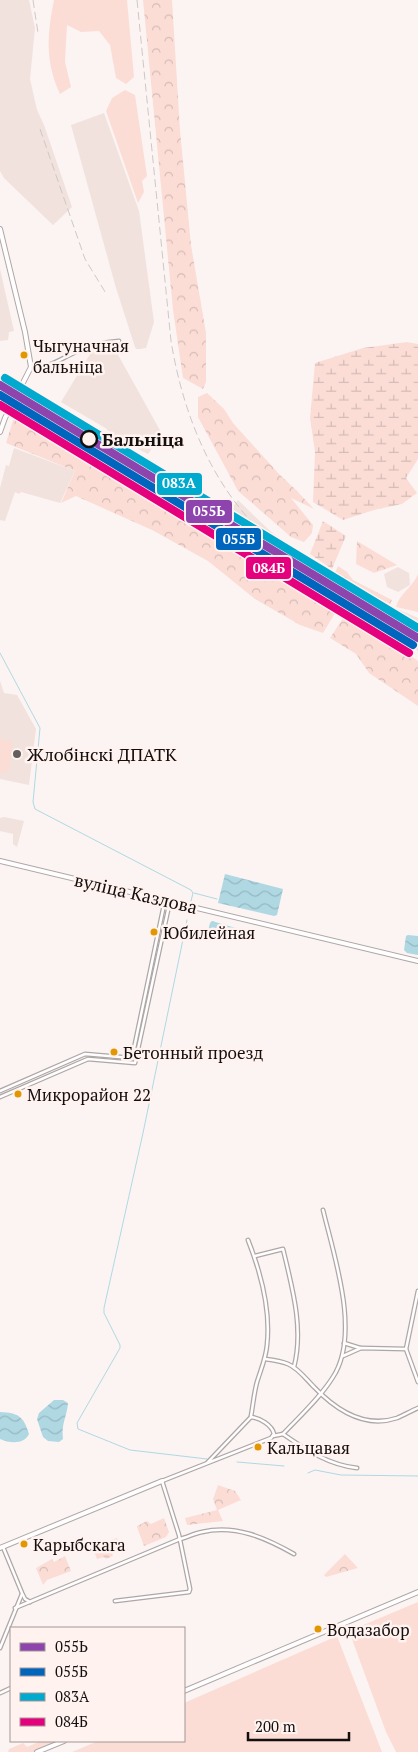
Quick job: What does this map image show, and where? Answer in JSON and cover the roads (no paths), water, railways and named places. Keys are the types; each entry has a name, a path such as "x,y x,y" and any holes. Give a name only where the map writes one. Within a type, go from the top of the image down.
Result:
{"main road":[{"path":"0,229 31,367 5,418 0,432"},
{"name":"вуліца Казлова","path":"0,861 418,961"},
{"path":"1,1547 162,1481"},
{"path":"185,1691 418,1592"},
{"path":"37,1752 62,1742"}],"street":[{"path":"31,367 45,367 93,346 118,342"},
{"path":"0,1091 85,1054 132,1058 168,901"},
{"path":"0,1097 88,1060 135,1064 168,901"},
{"path":"115,1601 189,1592 180,1539 162,1481 283,1434 334,1376 343,1356 346,1314 323,1210"},
{"path":"207,1463 251,1417 257,1383 268,1344 264,1284 248,1240"},
{"path":"255,1256 283,1249 296,1301 297,1356 294,1367"},
{"path":"418,1291 406,1349 418,1382"},
{"path":"344,1343 361,1348 406,1349"},
{"path":"343,1356 361,1348"},
{"path":"265,1359 287,1363 294,1367 320,1394 355,1418 371,1421 395,1418 418,1408"},
{"path":"251,1417 259,1419 270,1426 274,1436"},
{"path":"283,1434 311,1453 333,1463 357,1468"},
{"path":"15,1608 180,1539 204,1531 235,1530 268,1540 294,1554"},
{"path":"1,1547 25,1599 23,1604"},
{"path":"0,1648 22,1593"},
{"path":"19,1599 21,1597 30,1602"},
{"path":"19,1599 19,1603 23,1604"}],"water":[{"path":"225,874 283,889 277,915 274,916 218,903"},
{"path":"212,921 239,929 239,934 237,937 212,933 208,931"},
{"path":"406,936 418,936 418,955 407,953 404,950"},
{"path":"54,1400 63,1400 68,1403 63,1439 59,1442 48,1441 43,1437 37,1419 39,1413"},
{"path":"0,1412 12,1413 22,1419 29,1434 27,1438 16,1442 0,1439"}],"waterway":[{"path":"0,653 40,728 33,802 35,809 191,890 193,893 191,901"},
{"path":"194,893 217,899"},
{"path":"187,920 143,1133 104,1308 104,1313 120,1348 77,1423 78,1429 130,1450 207,1459"},
{"path":"237,1462 284,1466"},
{"path":"308,1473 315,1470 341,1475 418,1476"}],"railway":[{"path":"33,0 38,33"},
{"path":"137,0 171,341 177,370 194,428 206,455 221,481 238,506 257,528 293,559 418,635"},
{"path":"40,129 85,259 107,295"}],"place":[{"name":"Чыгуначная бальніца","path":"24,355"},
{"name":"Бальніца","path":"89,439"},
{"name":"Жлобінскі ДПАТК","path":"17,754"},
{"name":"Юбилейная","path":"154,932"},
{"name":"Бетонный проезд","path":"114,1052"},
{"name":"Микрорайон 22","path":"18,1094"},
{"name":"Кальцавая","path":"258,1447"},
{"name":"Карыбскага","path":"24,1544"},
{"name":"Водазабор","path":"318,1629"}]}
